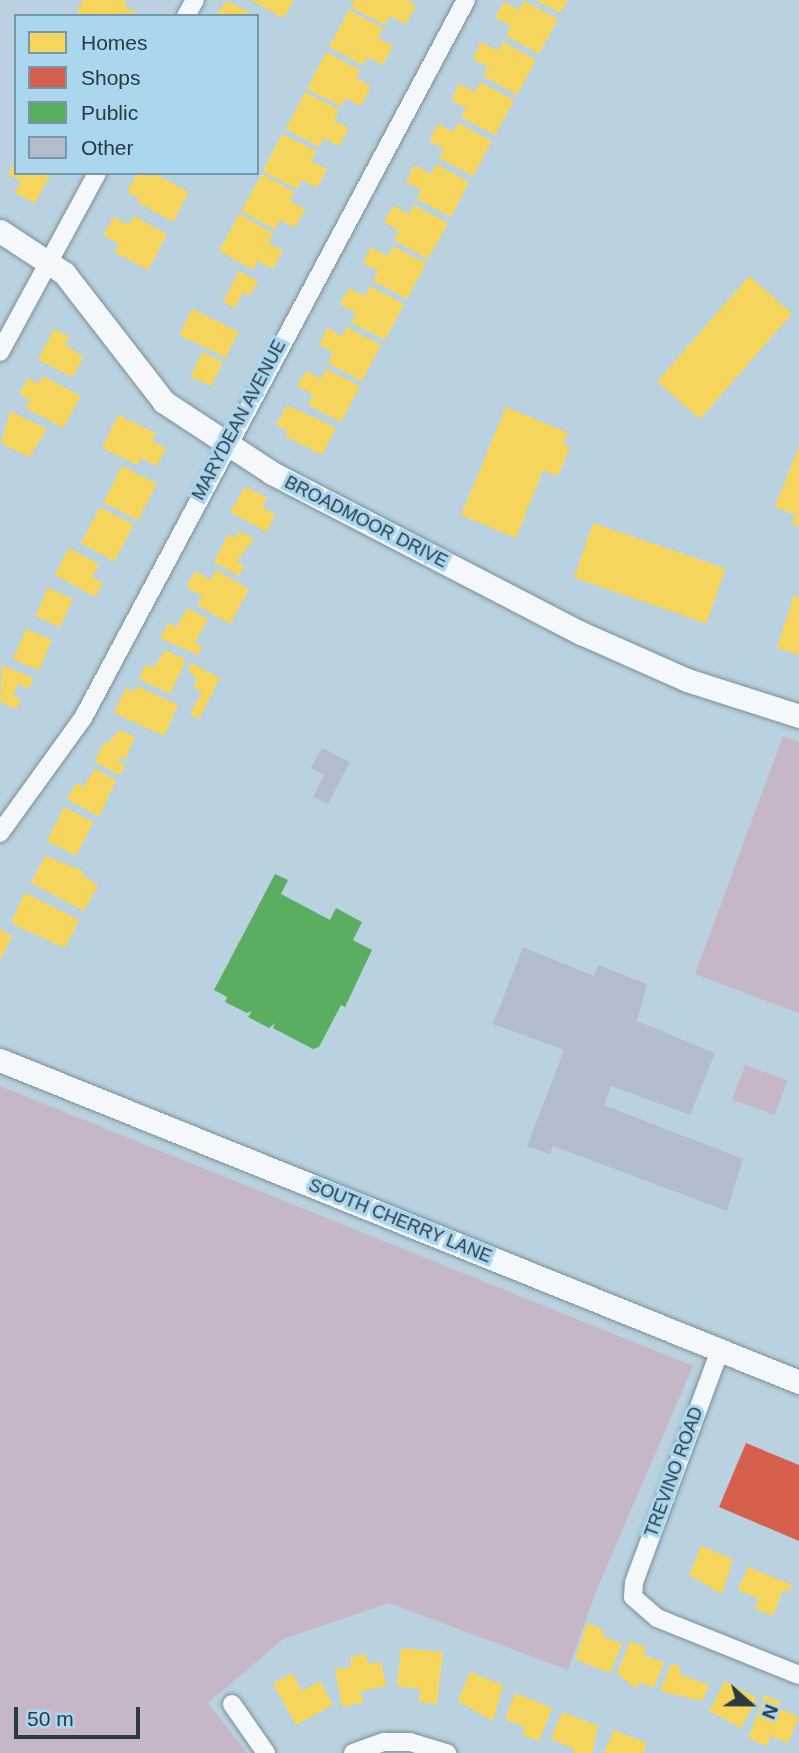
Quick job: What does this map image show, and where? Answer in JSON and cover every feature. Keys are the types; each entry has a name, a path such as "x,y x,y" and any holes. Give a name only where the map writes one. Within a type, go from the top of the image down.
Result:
{"street":[{"name":"MARYDEAN AVENUE","path":"0,833 83,718 226,444 466,0"},
{"path":"0,352 96,175"},
{"name":"BROADMOOR DRIVE","path":"0,231 50,260 164,402 272,473 581,633 687,680 799,716"},
{"name":"SOUTH CHERRY LANE","path":"0,1060 799,1382"},
{"name":"TREVINO ROAD","path":"720,1350 634,1583 634,1597 657,1618 799,1675"},
{"path":"233,1704 266,1753"},
{"path":"353,1753 384,1742 410,1742 447,1753"}],"shaded area":[{"path":"783,736 799,742 799,1013 695,974"},
{"path":"745,1065 787,1080 775,1115 732,1100"},
{"path":"0,1086 693,1366 597,1589 568,1670 389,1603 283,1639 208,1703 247,1753 0,1753"}],"building: Homes":[{"path":"83,0 125,0 126,7 138,13 80,14 77,12"},
{"path":"251,0 293,0 284,18"},
{"path":"354,0 407,0 416,5 406,24 390,16 385,25 351,7"},
{"path":"535,0 568,0 560,13"},
{"path":"227,1 249,12 248,14 217,14"},
{"path":"524,1 558,19 539,54 506,36 511,26 495,18 504,2 519,10"},
{"path":"349,10 383,28 378,38 393,46 383,65 368,57 363,65 329,47"},
{"path":"481,42 498,51 503,42 536,60 517,95 483,76 488,67 473,59"},
{"path":"326,52 360,70 356,78 371,86 361,106 346,98 341,106 307,89"},
{"path":"480,82 514,100 495,135 461,117 466,108 451,100 459,84 475,92"},
{"path":"305,92 339,110 334,120 349,128 339,146 324,138 319,147 286,129"},
{"path":"458,123 492,141 473,176 439,158 444,149 429,141 438,124 453,132"},
{"path":"282,134 316,151 311,161 327,169 317,188 302,180 297,189 263,171"},
{"path":"14,164 14,175 50,175 35,203 15,193 21,181 8,174"},
{"path":"436,164 469,182 451,217 417,199 421,190 406,182 414,165 431,174"},
{"path":"262,174 294,192 290,201 305,209 295,228 280,220 275,229 241,211"},
{"path":"136,175 157,175 189,192 173,222 137,202 139,198 127,192"},
{"path":"414,205 448,223 428,259 394,240 399,231 384,222 393,206 409,214"},
{"path":"239,214 273,233 268,242 283,251 273,269 257,261 253,270 219,251"},
{"path":"134,216 167,234 148,270 114,252 119,244 103,235 114,217 129,225"},
{"path":"393,246 426,263 407,299 373,281 378,271 363,263 371,247 388,256"},
{"path":"239,271 258,281 250,296 243,292 235,308 223,302"},
{"path":"749,276 792,313 700,419 657,382"},
{"path":"370,286 404,304 385,340 351,322 356,313 340,304 349,288 365,296"},
{"path":"192,309 239,332 226,358 179,335"},
{"path":"347,327 381,345 362,381 328,363 333,352 319,345 327,328 342,336"},
{"path":"54,329 69,337 65,344 83,357 73,377 38,360"},
{"path":"202,352 223,362 211,386 191,376"},
{"path":"326,369 360,386 341,422 308,405 313,395 297,386 306,371 321,379"},
{"path":"43,376 81,396 63,428 26,408 30,400 19,394 28,378 39,384"},
{"path":"287,405 336,428 322,455 285,436 288,431 276,425"},
{"path":"506,407 568,433 563,444 570,447 558,476 543,470 516,538 461,515"},
{"path":"10,411 47,429 29,457 1,443"},
{"path":"118,415 156,433 152,441 166,448 157,466 141,458 138,465 102,448"},
{"path":"799,446 799,527 792,524 795,515 775,507"},
{"path":"122,466 157,484 138,520 103,503"},
{"path":"245,487 267,497 263,507 275,515 267,532 230,512"},
{"path":"100,507 134,525 114,561 81,543"},
{"path":"593,523 725,569 706,623 574,578"},
{"path":"239,531 254,539 237,561 244,565 239,576 214,562 228,534 236,538"},
{"path":"69,548 99,564 92,577 103,583 95,597 55,575"},
{"path":"216,570 249,589 230,624 197,605 202,596 186,587 195,571 211,580"},
{"path":"48,588 73,599 60,627 35,616"},
{"path":"794,595 799,597 799,655 777,648"},
{"path":"187,608 208,619 195,643 202,647 198,655 160,638 168,623 176,627"},
{"path":"26,629 52,640 39,670 13,659"},
{"path":"165,650 186,660 170,694 139,679 146,664 154,668"},
{"path":"191,663 220,678 199,719 190,714 202,692 193,687 197,680 188,669"},
{"path":"2,665 33,678 29,689 18,684 13,696 21,700 16,709 0,702"},
{"path":"137,686 178,705 164,736 114,713 126,688 135,692"},
{"path":"119,730 135,737 125,760 120,757 118,761 125,765 120,775 95,762 103,743 107,744"},
{"path":"95,769 116,780 99,817 67,799 76,783 83,787"},
{"path":"64,807 93,822 76,856 47,841"},
{"path":"45,856 84,871 82,875 98,885 84,911 31,883"},
{"path":"25,893 79,920 65,948 16,926 12,919"},
{"path":"0,929 12,936 0,960"},
{"path":"701,1546 733,1559 722,1594 689,1575"},
{"path":"748,1567 792,1585 789,1592 783,1590 773,1616 755,1609 759,1599 738,1590"},
{"path":"587,1623 604,1630 602,1636 622,1644 610,1673 575,1659"},
{"path":"630,1641 646,1647 643,1655 664,1662 654,1688 639,1682 637,1689 617,1674"},
{"path":"401,1648 443,1652 437,1704 419,1702 420,1689 397,1686"},
{"path":"366,1654 368,1664 381,1662 386,1686 361,1691 363,1703 342,1707 335,1670 352,1666 350,1657"},
{"path":"671,1663 681,1667 679,1674 709,1685 702,1701 660,1691"},
{"path":"470,1672 503,1685 493,1721 458,1701"},
{"path":"292,1673 302,1691 320,1681 333,1705 296,1725 273,1684"},
{"path":"725,1681 757,1698 741,1728 709,1711"},
{"path":"515,1693 552,1708 539,1741 522,1735 525,1727 505,1719"},
{"path":"765,1695 781,1702 778,1708 799,1717 788,1743 771,1736 767,1746 748,1738"},
{"path":"562,1712 598,1726 592,1753 573,1753 574,1749 551,1739"},
{"path":"614,1730 647,1743 643,1753 604,1753"}],"building: Shops":[{"path":"746,1443 799,1465 799,1541 719,1507"}],"building: Public":[{"path":"275,874 288,880 281,894 330,920 336,908 362,922 353,940 372,950 345,1007 341,1005 319,1047 313,1049 273,1028 275,1023 269,1028 248,1017 252,1011 247,1013 225,1002 227,997 214,990"}],"building: Other":[{"path":"322,748 350,762 328,804 313,797 324,775 311,768"},
{"path":"523,947 594,976 598,965 647,984 637,1021 715,1053 690,1115 611,1086 604,1105 743,1159 727,1211 553,1146 550,1154 527,1146 564,1050 493,1024"}]}
